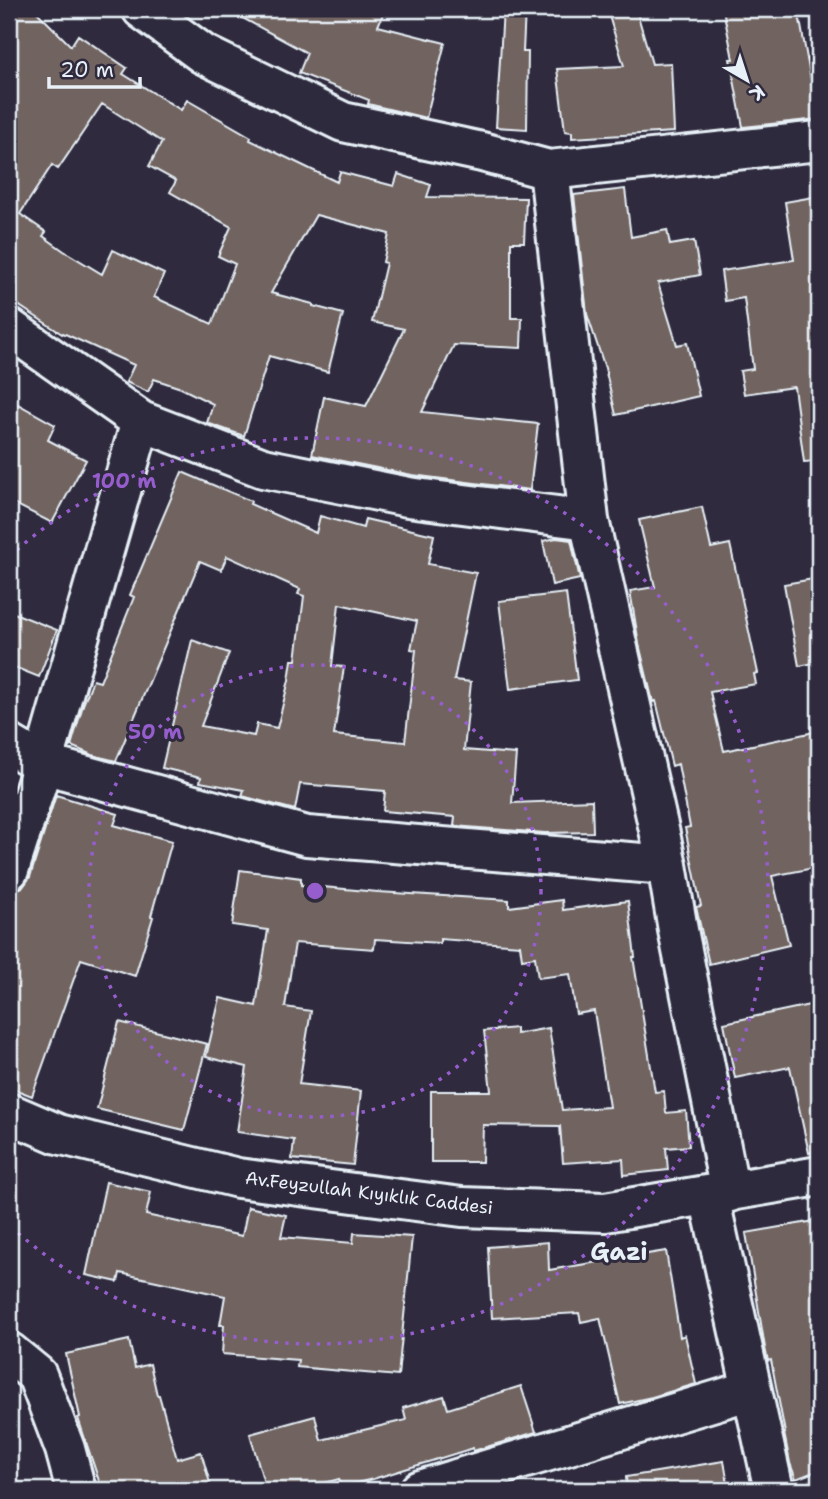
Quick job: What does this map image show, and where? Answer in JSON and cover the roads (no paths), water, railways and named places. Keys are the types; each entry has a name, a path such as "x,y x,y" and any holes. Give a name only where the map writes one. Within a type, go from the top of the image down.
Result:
{"street":[{"path":"142,9 203,54 343,122 482,152 549,170 819,141"},
{"path":"549,170 589,520 667,865 751,1390 774,1490"},
{"path":"9,328 141,421 263,468 408,497 589,520"},
{"path":"9,870 43,764 141,421"},
{"path":"9,744 43,764 307,836 667,865"},
{"name":"Av.Feyzullah Kıyıklık Caddesi","path":"9,1113 58,1134 238,1178 462,1207 605,1212 819,1176"},
{"path":"18,1370 65,1449 76,1490"},
{"path":"434,1488 751,1390"}],"district":[{"name":"Gazi","path":"619,1252"}]}
